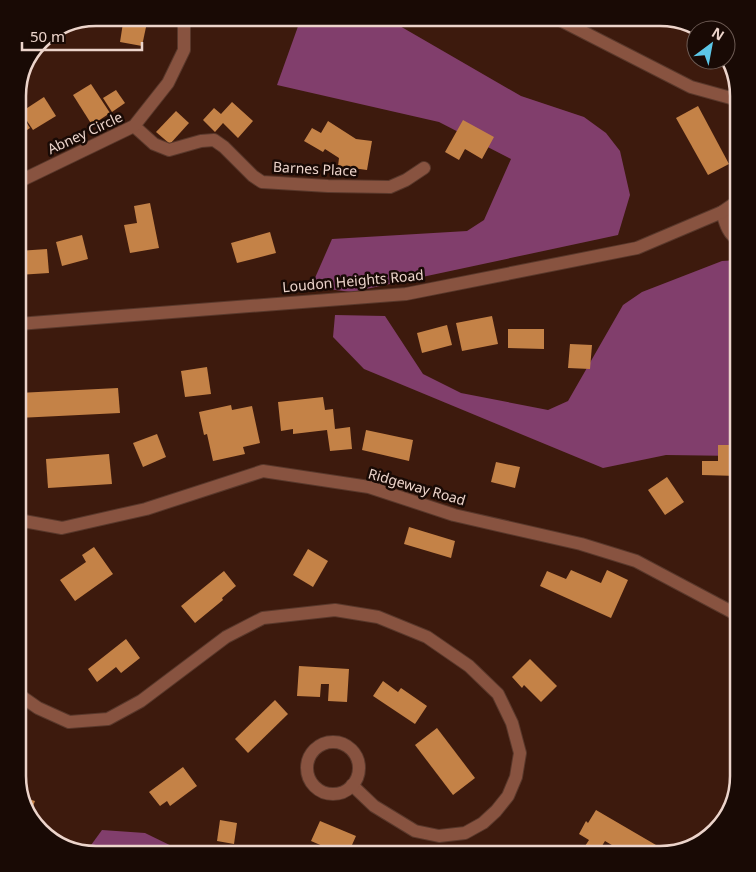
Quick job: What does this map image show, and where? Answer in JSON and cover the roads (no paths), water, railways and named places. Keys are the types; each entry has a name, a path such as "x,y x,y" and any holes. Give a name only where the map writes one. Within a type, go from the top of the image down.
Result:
{"street":[{"name":"Abney Circle","path":"26,178 134,126 168,83 184,50 184,26"},
{"path":"572,26 691,87 730,98"},
{"name":"Barnes Place","path":"134,126 154,144 168,150 201,141 214,140 224,146 252,176 262,182 390,187 406,180 424,168"},
{"name":"Loudon Heights Road","path":"26,323 406,294 637,248 722,212 730,206"},
{"path":"722,212 730,232"},
{"name":"Ridgeway Road","path":"26,521 62,528 146,509 263,471 369,487 454,515 581,544 636,561 730,611"},
{"path":"26,700 38,708 69,722 108,719 141,701 226,637 263,618 335,610 378,617 428,637 469,666 498,694 512,724 520,754 516,777 508,796 483,823 465,833 439,836 415,832 374,806 352,785"},
{"path":"327,743 343,744 350,748 358,762 357,778 352,785 345,791 337,794 328,794 319,790 308,777 308,759 313,751 327,743"}]}
